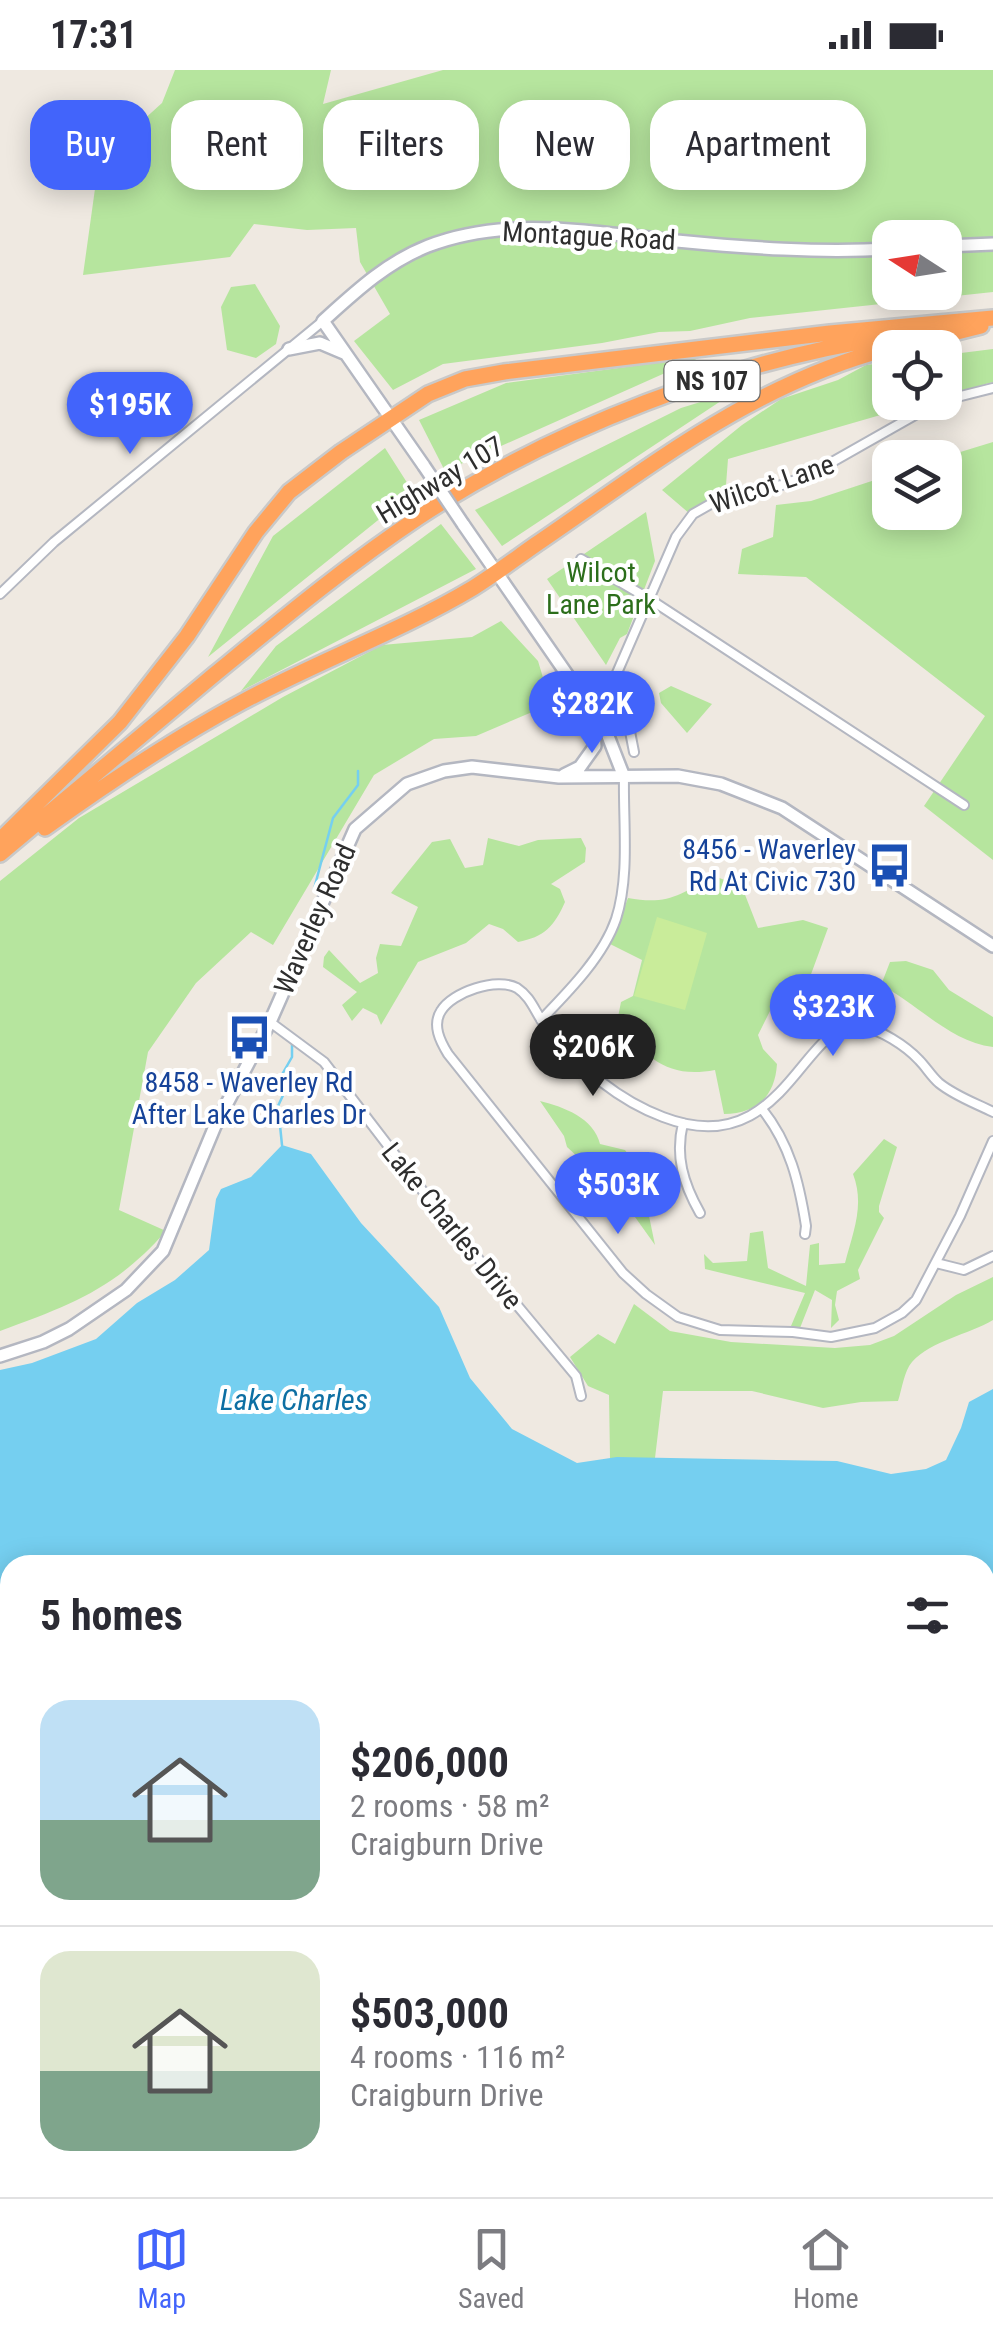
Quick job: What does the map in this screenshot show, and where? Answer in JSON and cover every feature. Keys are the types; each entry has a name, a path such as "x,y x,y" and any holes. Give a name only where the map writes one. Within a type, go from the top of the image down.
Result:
{"highway":[{"path":"959,330 993,321"},
{"path":"0,840 120,722 187,636 271,512 289,492 341,452 446,385 485,375 830,333 993,321"},
{"name":"Highway 107","path":"0,856 299,605 420,516 538,451 665,397 801,354 993,321"},
{"path":"0,856 145,757 245,700 378,639 476,586 729,414 801,376 872,353"}],"main road":[{"name":"Montague Road","path":"323,321 378,274 409,255 447,240 495,230 568,231 803,252 872,250"},
{"path":"962,245 993,244"},
{"path":"323,321 351,356 610,738 624,777"},
{"path":"289,350 320,343 351,356"},
{"path":"559,777 580,766 595,746 588,707"},
{"name":"Waverley Road","path":"0,1356 69,1329 126,1290 163,1252 215,1126 270,1022 355,829 407,784 444,771 472,767 559,777 678,776 721,784 802,820 993,946"}],"street":[{"path":"0,594 54,542 323,321"},
{"name":"Wilcot Lane","path":"962,396 993,388"},
{"name":"Wilcot Lane","path":"610,688 684,523 704,506 730,494 782,485 812,474 908,420"},
{"path":"581,559 651,600 964,804"},
{"path":"588,707 610,688 625,706 634,752"},
{"path":"541,1020 601,949 616,918 622,882 624,777"},
{"path":"993,1112 942,1085 917,1058 866,1027 852,1026 829,1036 776,1099 762,1109 736,1122 683,1123 647,1109 578,1063 517,988 496,984 452,1000 441,1010 437,1024 448,1054 616,1266 678,1316 720,1330 850,1335 875,1328 910,1308 936,1263 993,1142"},
{"name":"Lake Charles Drive","path":"270,1022 324,1062 432,1203 578,1379 581,1396"},
{"path":"762,1109 795,1168 805,1234"},
{"path":"683,1123 680,1166 700,1212"},
{"path":"936,1263 968,1270 993,1256"}],"green space":[{"path":"175,70 331,70 323,100 323,190 479,190 479,100 337,100 443,70 993,70 993,292 962,295 962,220 872,220 872,305 750,318 690,331 659,332 443,364 393,390 354,341 390,314 360,262 356,228 307,230 254,224 230,257 83,275 95,190 151,190 151,113 162,103"},
{"path":"255,284 280,326 276,344 256,358 227,350 221,307 231,287"},
{"path":"993,349 993,382 962,390 962,353"},
{"path":"701,357 445,471 419,420 506,383"},
{"path":"872,364 872,417 728,459 726,485 690,514 662,490 742,425 781,399 838,380"},
{"path":"736,391 502,546 475,510 681,408"},
{"path":"993,442 993,860 924,806 985,716 806,577 738,574 742,549 773,537 776,505 811,501 872,481 872,530 962,530 962,451"},
{"path":"385,448 413,492 208,657 273,536"},
{"name":"Wilcot Lane Park","path":"646,512 655,561 627,634 620,638 606,665 547,579"},
{"path":"441,524 476,569 241,691 276,646"},
{"path":"501,621 538,661 551,704 476,736 434,739 374,775 273,945 251,932 196,983 148,1052 119,1210 166,1231 110,1281 49,1313 0,1331 0,881 79,818 283,697 382,645 472,637"},
{"path":"671,686 712,704 687,733 661,703 659,693"},
{"path":"488,838 519,846 538,840 581,838 586,848 585,862 551,884 560,889 565,902 557,918 541,934 518,942 503,929 489,924 466,943 418,962 381,1025 377,1015 363,1008 352,1021 342,1005 357,992 323,967 329,950 360,983 378,973 376,958 380,944 401,946 418,907 391,893 432,842 450,839 465,868 483,865"},
{"path":"712,875 742,887 758,928 803,920 828,928 810,977 779,993 758,1035 763,1049 777,1064 768,1094 755,1107 724,1114 715,1070 671,1068 649,1056 616,1027 621,1002 633,996 642,960 610,944 628,898 673,897"},
{"path":"657,917 707,933 685,1010 634,996"},
{"path":"906,961 933,970 949,990 993,1017 993,1047 948,1030 881,985 890,962"},
{"path":"540,1101 568,1110 585,1121 600,1144 625,1150 634,1162 632,1182 649,1216 655,1245 620,1196 567,1147"},
{"path":"884,1139 897,1147 879,1206 884,1218 858,1270 860,1279 837,1291 839,1320 831,1328 832,1300 815,1290 800,1328 791,1326 805,1293 705,1269 704,1254 713,1263 747,1261 750,1233 763,1231 768,1268 806,1286 810,1245 819,1243 819,1265 845,1263 858,1208 853,1174"},
{"path":"993,1277 993,1320 920,1354 907,1370 898,1401 823,1408 752,1391 663,1391 655,1458 610,1458 609,1395 588,1386 570,1357 598,1334 615,1344 634,1304 670,1331 731,1342 835,1348 870,1345 894,1336 956,1295"}],"water":[{"name":"Lake Charles","path":"282,1145 311,1154 361,1223 439,1307 470,1378 512,1429 577,1463 617,1457 837,1461 891,1474 926,1469 946,1460 969,1402 993,1389 993,1555 0,1555 0,1370 32,1363 96,1339 137,1303 175,1280 209,1250 221,1189 251,1177"}],"waterway":[{"path":"314,889 333,818 358,785 358,771"},
{"path":"282,1145 278,1106 286,1089 280,1078 292,1057 292,1044"}],"place":[{"name":"8456 - Waverley Rd At Civic 730","path":"889,865"},
{"name":"8458 - Waverley Rd After Lake Charles Dr","path":"249,1037"}]}
